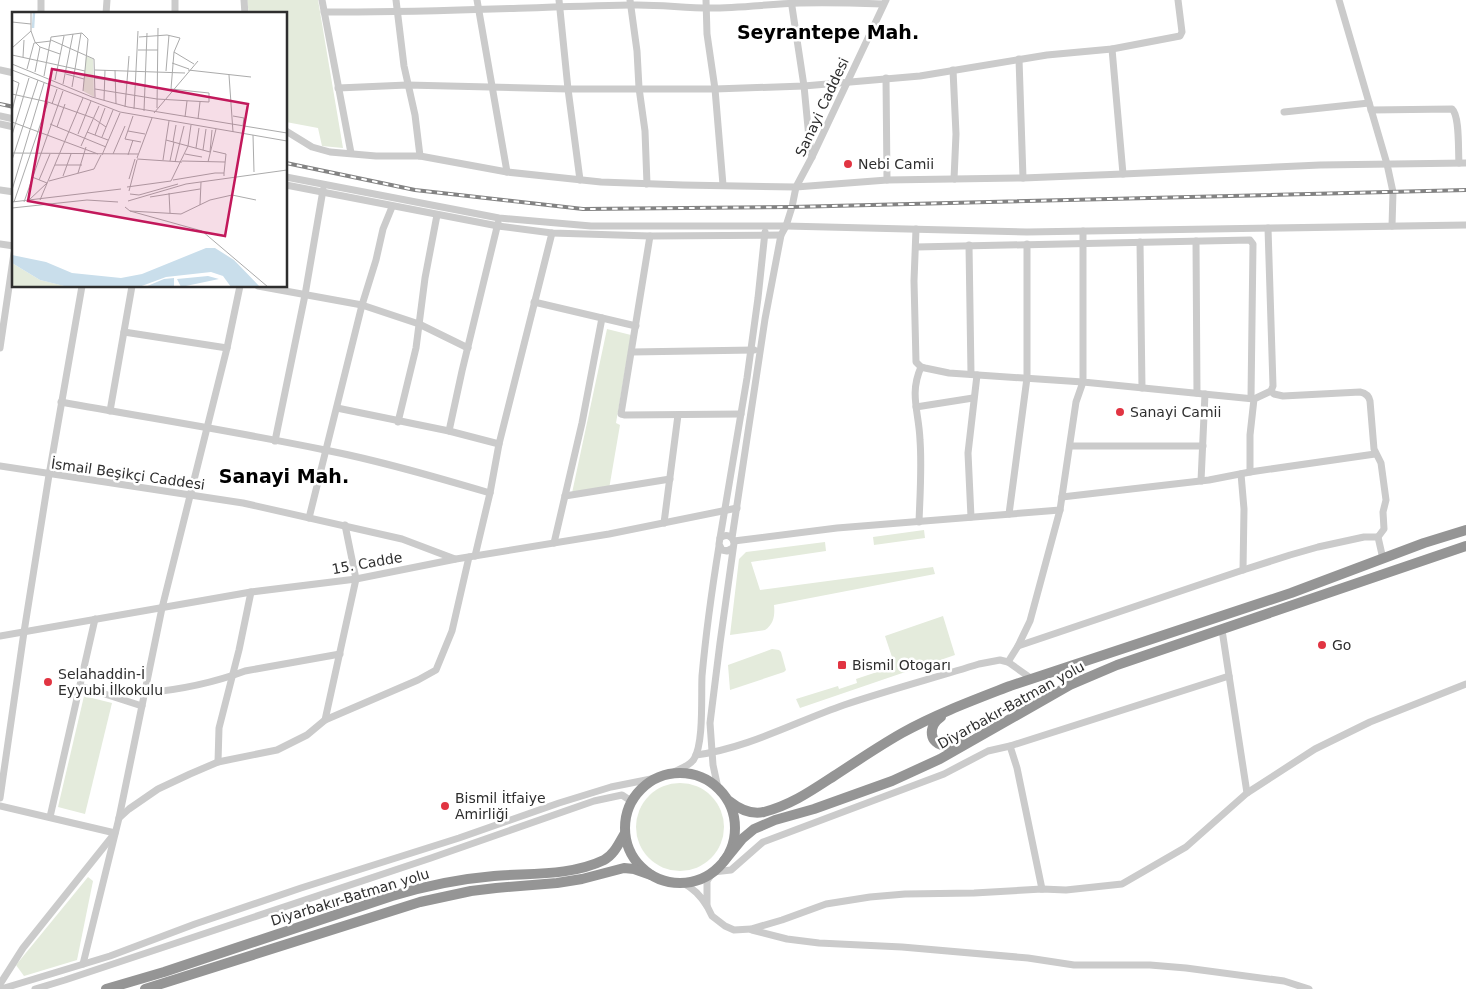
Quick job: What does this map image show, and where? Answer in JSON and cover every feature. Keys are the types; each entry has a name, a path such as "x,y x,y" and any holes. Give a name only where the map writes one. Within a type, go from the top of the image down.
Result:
{"highway":[{"name":"Diyarbakır-Batman yolu","path":"729,801 738,808 748,812 761,812 791,803 903,733 950,710 1010,686 1291,593 1466,530"},
{"name":"Diyarbakır-Batman yolu","path":"724,861 742,839 754,830 775,820 814,809 940,760 1070,685 1096,673 1466,546"},
{"path":"950,710 935,721 932,726 931,732 934,739 939,744 954,746 976,738"},
{"path":"672,773 689,773 705,778 718,788 729,801 734,815 735,831 732,847 724,861 713,872 698,880 683,883 667,881 651,875 638,864 629,850 625,833 626,816 632,801 642,787 656,778 672,773"},
{"name":"Diyarbakır-Batman yolu","path":"106,989 164,972 422,887 444,882 492,876 546,873 594,864 606,860 612,854 625,833"},
{"name":"Diyarbakır-Batman yolu","path":"145,989 397,908 444,896 496,888 557,883 582,879 624,868 634,869 651,875"}],"street":[{"path":"322,0 351,153"},
{"path":"396,0 407,85 415,115 420,156"},
{"path":"477,0 507,172"},
{"path":"338,88 407,85 568,89 716,88 804,86 920,76 1047,54 1112,49 1180,36 1182,32 1178,0"},
{"path":"1339,0 1387,164 1393,192 1392,226"},
{"path":"324,12 398,13 631,2 742,7 791,2 885,2"},
{"path":"631,2 637,51 647,184"},
{"path":"791,2 804,86 808,138 812,157"},
{"name":"Sanayi Caddesi","path":"718,788 712,765 710,723 736,508 760,350 781,235 792,207 796,187 885,2"},
{"path":"560,4 568,89 580,180"},
{"path":"706,4 707,34 716,88 723,185"},
{"path":"1112,49 1123,174"},
{"path":"1018,59 1023,178"},
{"path":"954,70 956,134 954,179"},
{"path":"886,78 887,180"},
{"path":"288,132 312,147 330,152 376,156 420,156 507,172 580,180 647,184 796,187 887,180 1023,178 1320,165 1462,163 1455,111 1452,108 1370,106 1284,112"},
{"path":"288,177 499,218 591,226 786,226 1027,232 1466,225"},
{"path":"275,440 305,294 323,185"},
{"path":"288,186 498,226 552,233 650,236 781,235"},
{"path":"309,518 362,305 383,230 392,207"},
{"path":"398,422 414,356 425,278 437,215"},
{"path":"449,431 499,218"},
{"path":"672,773 694,761 699,750 702,676 708,616 719,546 718,542 725,511 751,350 766,226"},
{"path":"916,229 914,281 916,362 921,367 949,373 1083,382 1253,398 1271,391 1273,386 1268,228"},
{"path":"1008,662 1030,621 1060,510 1076,402 1083,382 1083,231"},
{"path":"119,818 158,790 218,762 277,750 307,735 325,720 418,680 436,670 452,631 490,493 499,444 552,233"},
{"path":"650,236 621,414 625,416 741,414"},
{"path":"916,247 1249,240 1253,244 1253,398 1250,472"},
{"path":"1196,241 1197,393"},
{"path":"1140,242 1142,388"},
{"path":"1010,514 1027,378 1027,244"},
{"path":"968,245 974,375 968,453 971,517"},
{"path":"0,348 12,267"},
{"path":"0,798 49,475 82,288"},
{"path":"110,411 132,288"},
{"path":"83,964 119,818 162,608 227,348 240,288"},
{"path":"270,288 362,305 419,324 468,348"},
{"path":"534,302 636,326"},
{"path":"554,543 582,423 602,318"},
{"path":"124,332 227,348"},
{"path":"632,352 760,350"},
{"path":"919,522 921,451 914,387 921,367"},
{"path":"1271,391 1274,394 1283,396 1360,392 1365,393 1368,397 1375,454 1381,464 1386,500 1383,512 1384,529 1378,537 1383,559"},
{"path":"1201,481 1205,394"},
{"path":"916,407 973,398"},
{"path":"61,402 326,450 409,470 490,493"},
{"path":"337,408 449,431 499,444"},
{"path":"664,523 678,415"},
{"path":"1070,446 1203,446"},
{"path":"1062,497 1201,481 1375,454"},
{"name":"İsmail Beşikçi Caddesi","path":"0,466 49,475 243,503 402,539 456,559"},
{"path":"1241,474 1244,509 1243,570"},
{"path":"565,496 670,478"},
{"name":"15. Cadde","path":"0,636 250,592 356,579 472,556 609,534 736,508"},
{"path":"720,538 725,535 733,542 836,528 1060,510"},
{"path":"325,720 356,579 345,525"},
{"path":"1018,646 1243,570 1318,547 1364,537 1378,537"},
{"path":"719,546 724,551 729,551 733,542"},
{"path":"218,762 218,728 239,650 250,592"},
{"path":"50,818 95,620"},
{"path":"1222,630 1247,793"},
{"path":"144,693 172,690 232,676 245,671 340,654"},
{"path":"696,755 711,753 747,742 844,705 979,664 1000,660 1008,662 1032,679"},
{"path":"706,906 708,882 713,872 731,870 763,842 944,774 988,751 1010,746 1229,676"},
{"path":"683,883 700,894 712,916 734,930 750,929 782,920 826,904 870,897 1042,889 1066,890 1122,884 1186,847 1247,793 1315,749 1362,726 1466,684"},
{"path":"80,686 142,706"},
{"path":"1010,746 1017,768 1042,889"},
{"path":"1,989 83,964 301,888 459,838 559,803 611,787 656,778"},
{"path":"35,989 431,858 594,801 622,795 632,801"},
{"path":"0,806 115,832"},
{"path":"0,984 23,948 115,832"},
{"path":"750,929 787,939 819,943 902,947 1074,964 1150,965 1186,968 1284,980 1309,989"}],"green space":[{"path":"247,0 318,0 343,148 322,146 318,128 288,122 288,12 249,12"},
{"path":"607,329 631,335 616,423 620,425 609,489 572,493"},
{"path":"924,530 925,538 874,545 873,537"},
{"path":"825,542 826,551 751,562 760,590 933,567 935,574 774,605 773,619 765,630 730,635 739,559 746,552"},
{"path":"943,616 955,655 800,708 796,699 838,686 839,689 857,683 856,679 895,666 885,636"},
{"path":"772,649 781,652 786,670 784,672 730,690 728,665"},
{"path":"84,696 112,703 85,814 58,807"},
{"path":"680,783 697,787 711,796 720,810 724,827 720,844 711,858 697,867 680,871 663,867 649,858 640,844 636,827 640,810 649,796 663,787"},
{"path":"88,877 93,881 77,960 24,976 16,965"}],"railway":[{"path":"0,104 12,107"},
{"path":"288,163 415,190 583,209 792,207 1466,190"}],"place":[{"name":"Nebi Camii","path":"848,164"},
{"name":"Sanayi Camii","path":"1120,412"},
{"name":"Go","path":"1322,645"},
{"name":"Bismil Otogarı","path":"842,665"},
{"name":"Selahaddin-İ Eyyubi İlkokulu","path":"48,682"},
{"name":"Bismil İtfaiye Amirliği","path":"445,806"}],"district":[{"name":"Seyrantepe Mah.","path":"828,32"},
{"name":"Sanayi Mah.","path":"284,476"}]}
